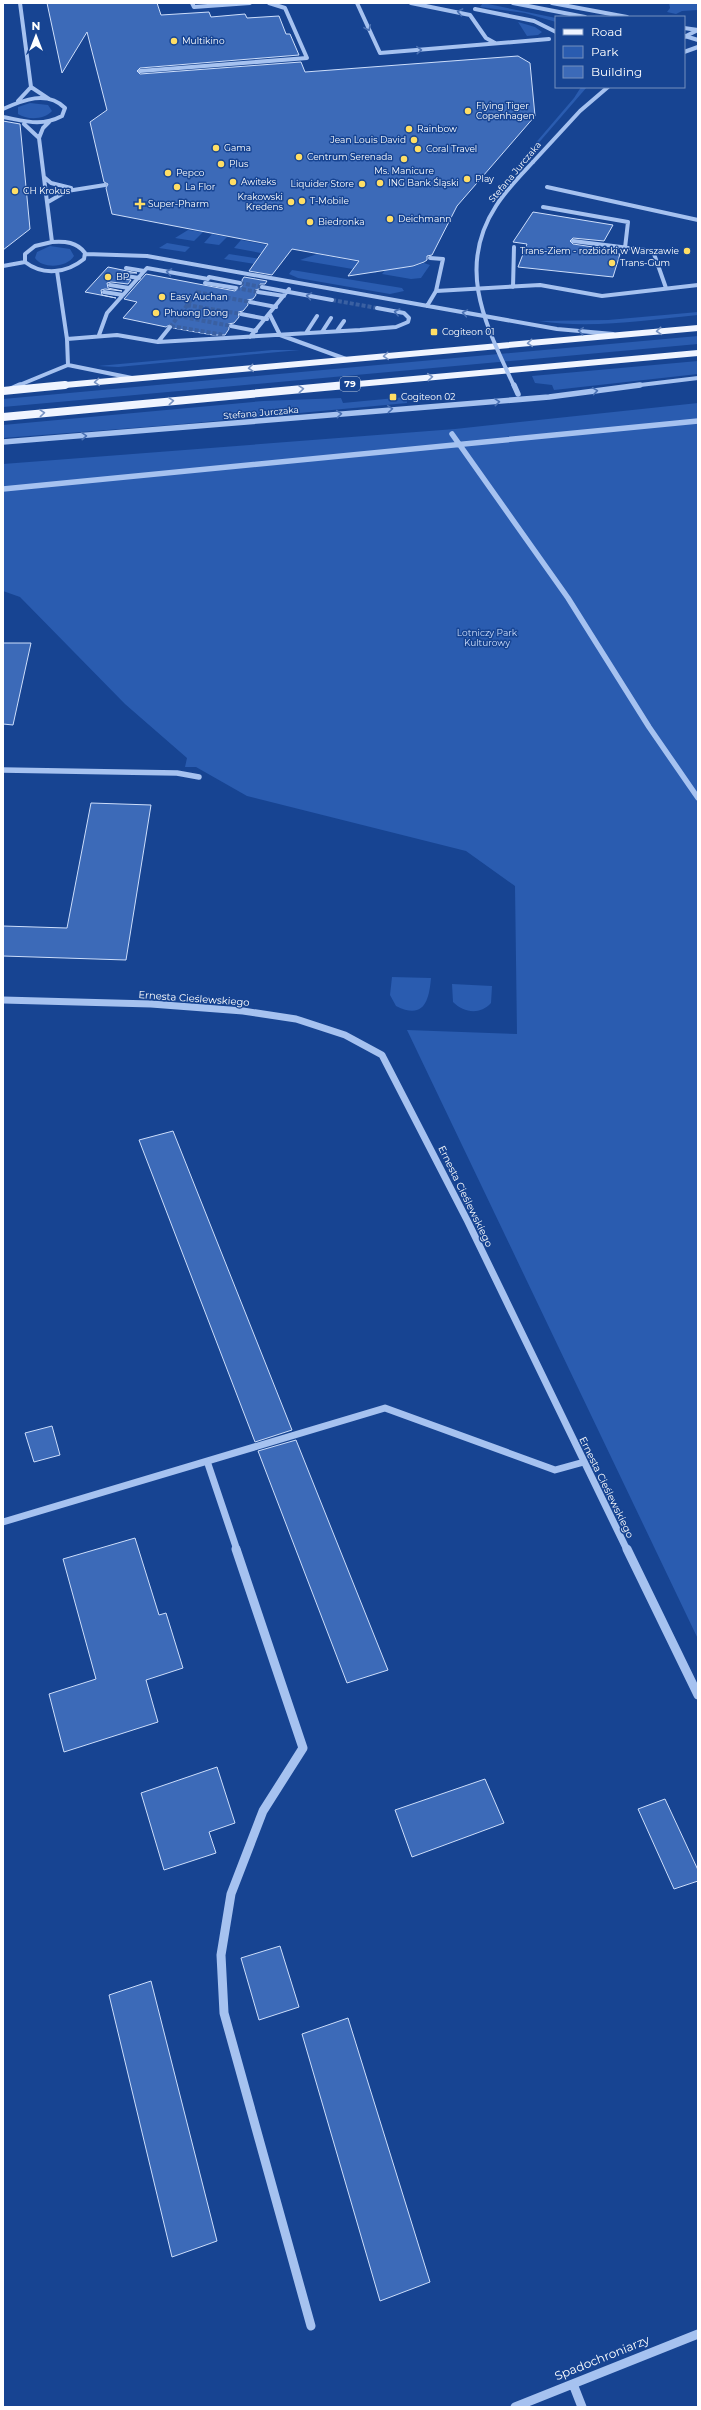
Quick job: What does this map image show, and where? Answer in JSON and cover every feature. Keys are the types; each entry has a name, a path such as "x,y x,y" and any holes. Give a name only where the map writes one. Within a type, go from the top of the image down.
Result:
{"main road":[{"path":"6,390 698,328"},
{"name":"79","path":"3,417 698,353"}],"street":[{"path":"20,3 31,87 50,100 62,105 64,112 62,116 49,122 43,128 39,138 52,242"},
{"path":"192,3 194,7 250,3"},
{"path":"140,71 307,58 285,8 269,3"},
{"path":"357,3 380,53 549,39 554,43"},
{"path":"411,3 470,15 486,39 499,43"},
{"path":"513,3 580,16"},
{"path":"552,3 622,16"},
{"path":"475,9 534,21 555,32"},
{"path":"685,28 698,30"},
{"path":"685,36 698,30"},
{"path":"549,39 549,36 555,33"},
{"path":"685,37 698,40"},
{"path":"685,52 698,47"},
{"path":"3,109 8,108 18,102 31,87"},
{"name":"Stefana Jurczaka","path":"520,400 481,309 475,286 474,264 481,232 496,207 533,162 580,112 607,88"},
{"path":"18,102 33,99 50,100"},
{"path":"8,108 6,112 10,118"},
{"path":"3,117 22,123 39,138"},
{"path":"22,123 49,122"},
{"path":"44,177 51,183 73,188"},
{"path":"48,202 58,194 73,188 105,185"},
{"path":"547,187 698,220"},
{"path":"543,207 628,222 625,248"},
{"path":"573,241 653,251 666,288"},
{"path":"25,262 25,254 30,249 52,242 75,244 86,254"},
{"path":"513,287 514,247"},
{"path":"86,254 130,254 557,329 620,335"},
{"path":"3,266 25,262 40,270 57,271 77,266 84,259 86,254"},
{"path":"427,306 436,291 443,259 430,258"},
{"path":"126,268 144,272"},
{"path":"99,335 107,314 147,268 207,280 236,288"},
{"path":"200,288 216,269"},
{"path":"57,271 67,339 68,365"},
{"path":"120,275 139,278"},
{"path":"207,280 240,283"},
{"path":"250,337 276,307 293,283"},
{"path":"110,285 129,288"},
{"path":"436,291 540,285 602,296 698,285"},
{"path":"262,287 332,300"},
{"path":"104,292 123,295"},
{"path":"258,292 284,296"},
{"path":"250,302 276,307"},
{"path":"67,339 99,335 117,335 158,342 360,330 396,327 408,322 408,318 404,313 377,308"},
{"path":"241,314 268,317 280,335 346,359"},
{"path":"306,333 317,316"},
{"path":"322,332 332,318"},
{"path":"337,331 344,321"},
{"path":"353,330 358,323"},
{"path":"231,326 256,331"},
{"path":"158,342 170,327"},
{"path":"224,335 238,338"},
{"path":"6,390 68,365 135,379"},
{"name":"Stefana Jurczaka","path":"3,442 125,433 412,407 520,400 698,378"},
{"path":"3,489 698,421"},
{"path":"452,434 568,598 649,727 698,798"},
{"path":"3,770 177,773 199,777"},
{"name":"Ernesta Cieślewskiego","path":"3,1000 151,1004 243,1011 296,1019 345,1035 382,1055 461,1208 698,1695"},
{"path":"3,1522 385,1408 555,1470 584,1462"},
{"path":"208,1461 303,1748 263,1811 231,1894 221,1955 224,2013 311,2326"},
{"name":"Spadochroniarzy","path":"515,2407 698,2334"},
{"path":"573,2384 582,2407"}],"green space":[{"path":"483,3 555,18 555,22 525,13 480,7"},
{"path":"669,3 698,3 698,10 682,11 676,14 667,12 670,8"},
{"path":"518,22 535,27 542,32 538,35 527,36"},
{"path":"580,88 586,88 523,161 521,160 574,98"},
{"path":"30,103 48,105 52,111 45,116 35,118 18,114 18,107"},
{"path":"188,230 203,232 194,241 175,238"},
{"path":"212,234 227,237 219,245 204,243"},
{"path":"241,240 290,249 277,256 234,248"},
{"path":"167,243 190,247 185,252 159,248"},
{"path":"50,246 70,249 74,256 66,263 54,266 38,262 35,258 37,252"},
{"path":"229,254 267,260 255,264 224,259"},
{"path":"317,254 381,266 376,273 300,260"},
{"path":"424,263 430,265 421,278 411,279 382,274 387,268 412,267"},
{"path":"292,270 402,288 404,291 390,294 298,278 289,274"},
{"path":"698,312 698,315 618,323 579,324 539,321 608,320"},
{"path":"698,336 698,344 3,407 3,399"},
{"path":"272,350 300,350 118,367 98,366"},
{"path":"698,361 698,374 554,390 552,385 535,383 532,376"},
{"path":"406,397 407,403 172,425 3,438 3,425 263,401 341,398 343,403"},
{"name":"Lotniczy Park Kulturowy","path":"698,403 698,1639 407,1030 517,1034 515,886 466,851 247,796 196,767 185,767 187,758 125,704 20,597 3,591 3,464 455,429"},
{"path":"392,977 431,978 429,994 423,1006 413,1011 405,1010 396,1006 390,995"},
{"path":"452,984 492,986 491,1003 487,1007 477,1011 467,1010 457,1006 453,1002"}],"building":[{"name":"Centrum Serenada","path":"47,3 157,3 161,15 209,12 211,17 245,14 247,18 279,16 286,34 290,34 299,55 140,68 137,71 140,74 301,62 305,72 518,56 530,63 535,116 457,206 432,255 427,256 427,260 424,262 413,266 348,276 359,261 292,249 272,275 249,271 268,244 112,214 106,188 108,184 104,182 90,122 107,110 87,32 62,73"},
{"name":"CH Krokus","path":"3,121 20,124 30,229 3,250"},
{"path":"533,212 613,225 604,241 573,238 570,241 573,244 600,248 597,252 620,254 613,277 518,267 527,244 513,242"},
{"name":"BP","path":"108,267 137,273 118,273 118,278 131,280 128,284 107,283 108,288 122,291 101,290 102,295 116,298 85,292"},
{"path":"146,274 235,291 243,285 242,280 244,277 267,281 265,284 260,284 259,289 255,290 256,295 253,299 247,300 248,305 243,311 238,312 239,317 234,323 228,324 229,329 225,335 213,335 173,328 171,324 166,327 123,318 137,302 124,299"},
{"path":"3,643 31,643 13,725 3,724"},
{"path":"91,803 151,805 126,960 3,956 3,926 67,928"},
{"path":"173,1131 292,1430 255,1442 139,1140"},
{"path":"52,1426 60,1455 34,1462 25,1433"},
{"path":"296,1440 388,1670 347,1683 258,1451"},
{"path":"135,1538 159,1615 166,1613 183,1668 146,1680 158,1722 64,1752 49,1694 96,1679 63,1559"},
{"path":"217,1767 235,1823 209,1832 216,1853 164,1870 141,1793"},
{"path":"485,1779 504,1823 412,1857 395,1810"},
{"path":"665,1799 698,1870 698,1881 674,1889 638,1809"},
{"path":"280,1946 299,2007 259,2020 241,1958"},
{"path":"151,1981 217,2241 172,2257 109,1995"},
{"path":"348,2018 430,2282 380,2301 302,2034"}],"tunnel":[{"path":"240,283 262,287"},
{"path":"236,288 258,292"},
{"path":"187,305 197,292"},
{"path":"197,292 250,302"},
{"path":"332,300 377,308"},
{"path":"179,316 187,305"},
{"path":"187,305 241,314"},
{"path":"170,327 179,316"},
{"path":"179,316 231,326"},
{"path":"171,326 224,335"}],"place":[{"name":"Multikino","path":"174,41"},
{"name":"Flying Tiger Copenhagen","path":"468,111"},
{"name":"Rainbow","path":"409,129"},
{"name":"Jean Louis David","path":"414,140"},
{"name":"Gama","path":"216,148"},
{"name":"Coral Travel","path":"418,149"},
{"name":"Centrum Serenada","path":"299,157"},
{"name":"Ms. Manicure","path":"404,159"},
{"name":"Plus","path":"221,164"},
{"name":"Pepco","path":"168,173"},
{"name":"Play","path":"467,179"},
{"name":"Awiteks","path":"233,182"},
{"name":"ING Bank Śląski","path":"380,183"},
{"name":"Liquider Store","path":"362,184"},
{"name":"La Flor","path":"177,187"},
{"name":"CH Krokus","path":"15,191"},
{"name":"T-Mobile","path":"302,201"},
{"name":"Krakowski Kredens","path":"291,202"},
{"name":"Super-Pharm","path":"140,204"},
{"name":"Deichmann","path":"390,219"},
{"name":"Biedronka","path":"310,222"},
{"name":"Trans-Ziem - rozbiórki w Warszawie","path":"687,251"},
{"name":"Trans-Gum","path":"612,263"},
{"name":"BP","path":"108,277"},
{"name":"Easy Auchan","path":"162,297"},
{"name":"Phuong Dong","path":"156,313"},
{"name":"Cogiteon 01","path":"434,332"},
{"name":"Cogiteon 02","path":"393,397"}]}
